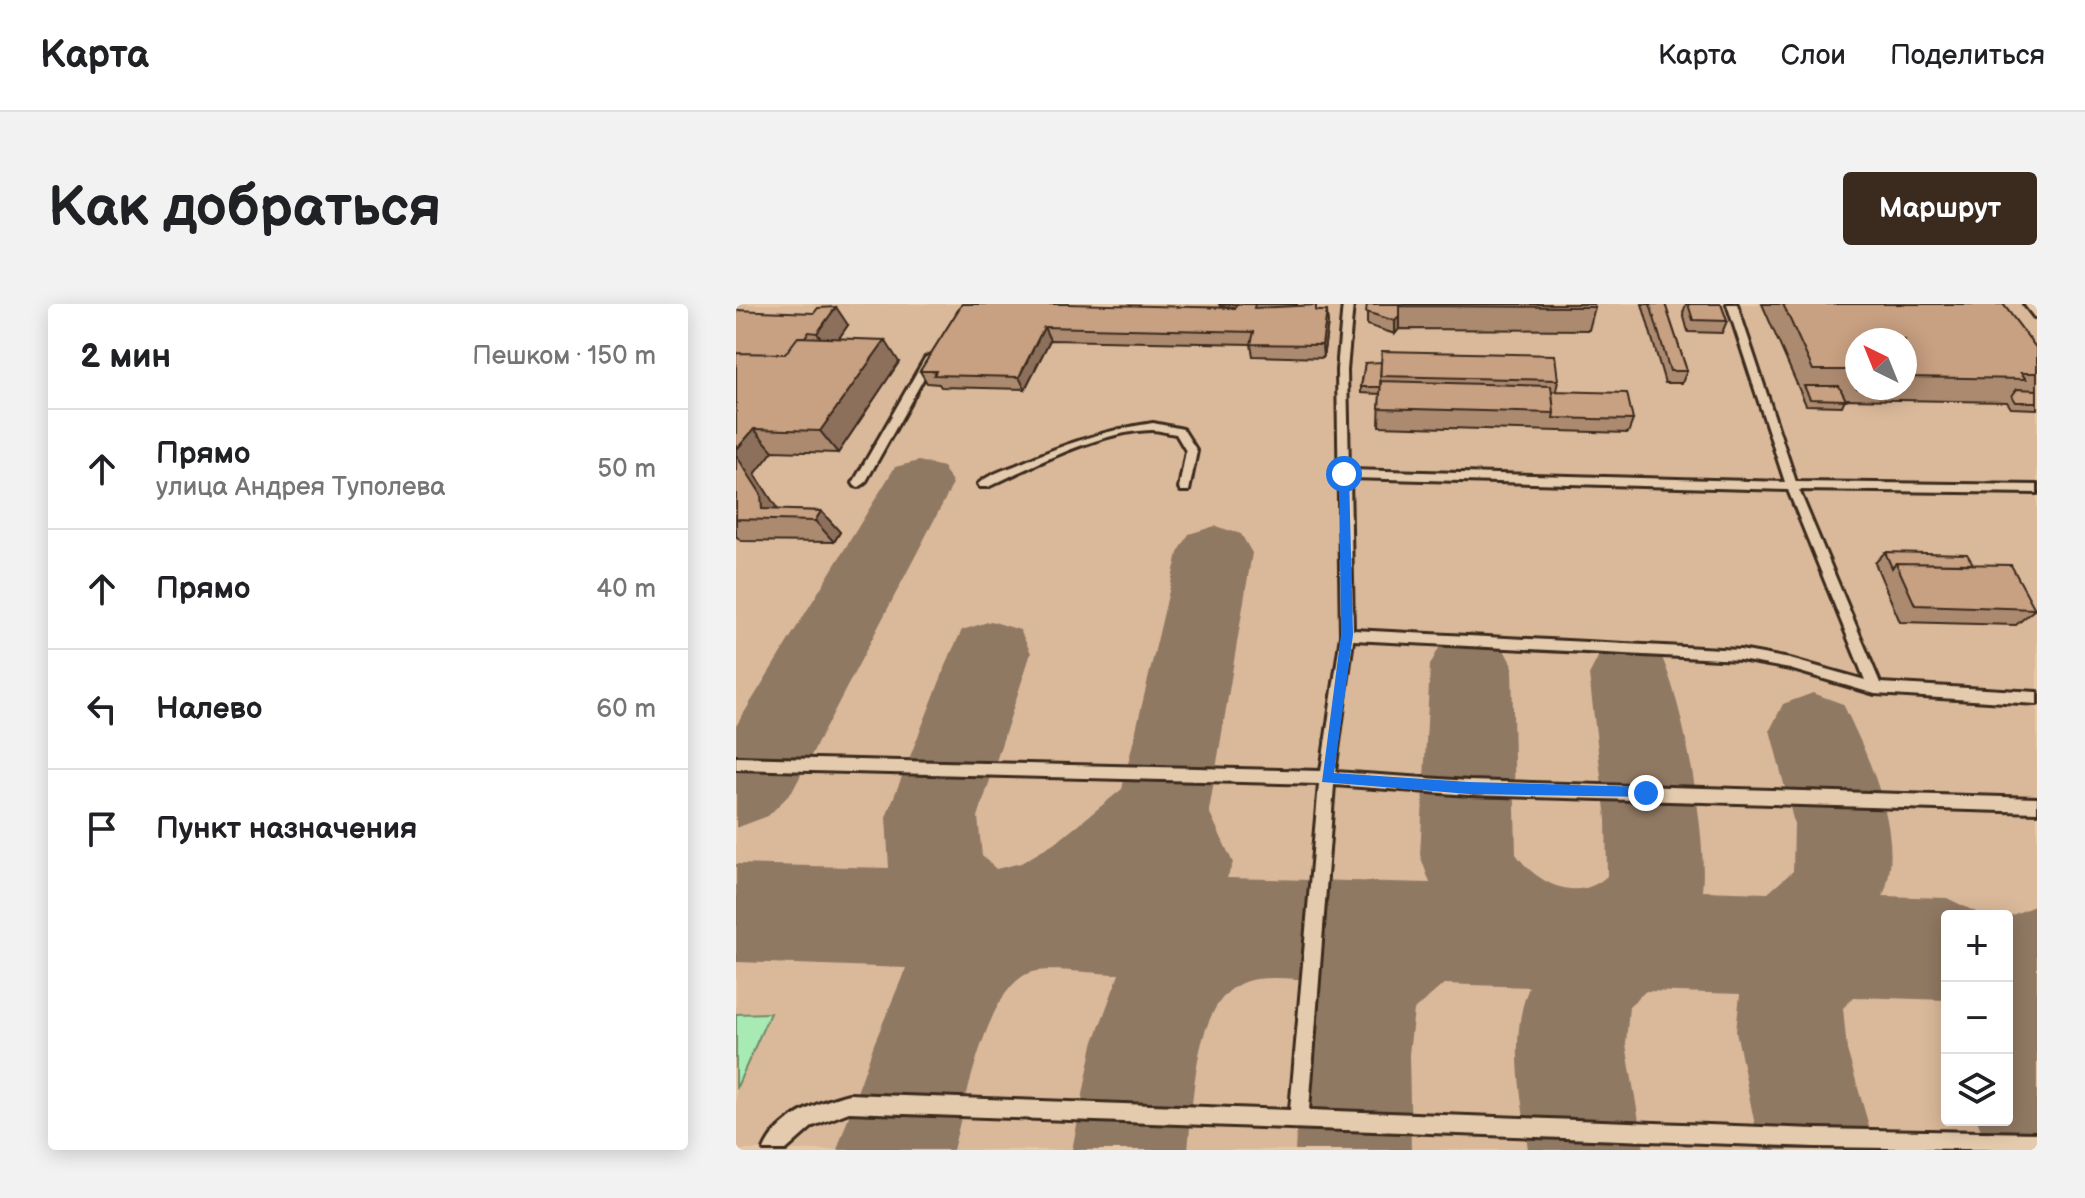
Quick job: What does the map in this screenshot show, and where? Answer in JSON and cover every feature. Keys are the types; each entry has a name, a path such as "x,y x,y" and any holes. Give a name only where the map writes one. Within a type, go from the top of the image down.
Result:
{"lane":[{"path":"1299,1118 1327,778 1347,635 1342,370 1348,304"},
{"path":"1732,304 1792,486 1875,688"},
{"path":"2029,304 2037,315"},
{"path":"859,483 936,347"},
{"path":"984,484 1082,442 1146,426 1169,428 1185,437 1194,450 1194,463 1185,488"},
{"path":"1344,474 2037,489"},
{"path":"1347,635 1740,655 1790,664 1875,688 2037,698"},
{"path":"736,763 1327,778 1469,788 2037,805"},
{"path":"773,1150 788,1131 819,1110 849,1103 1815,1138 2037,1142"}],"shaded area":[{"path":"736,304 2037,304 2037,1150 736,1150"}],"green space":[{"path":"770,1013 736,1089 736,1014"}],"building":[{"path":"962,304 1235,308 1236,304 1255,304 1254,308 1316,305 1316,311 1327,311 1322,345 1251,344 1254,332 1044,327 1019,377 934,375 936,371 920,371"},
{"path":"1367,304 1399,304 1399,316 1395,321 1366,312"},
{"path":"1594,304 1595,307 1399,306"},
{"path":"1650,304 1665,304 1687,371 1670,371"},
{"path":"1688,304 1721,304 1727,321 1693,320"},
{"path":"1783,304 2003,304 2037,349 2037,373 2021,373 2026,379 1917,377 1917,328 1845,328 1845,370 1813,370"},
{"path":"836,307 817,333 809,332 805,337 798,337 785,354 736,353 736,310 814,313 818,308"},
{"path":"798,337 885,340 820,431 754,429 736,450 736,353 785,354"},
{"path":"1382,351 1555,355 1558,380 1380,376"},
{"path":"1381,362 1380,387 1361,387 1365,363"},
{"path":"1381,381 1551,386 1554,413 1379,408"},
{"path":"1804,386 1839,386 1845,398 1845,400 1810,399"},
{"path":"2017,389 2037,390 2037,402 2016,402 2012,396"},
{"path":"1552,391 1627,393 1633,420 1553,418"},
{"path":"736,455 761,494 762,509 821,511 815,521 736,519"},
{"path":"1885,552 1967,554 1973,564 1896,563 1892,568"},
{"path":"1896,563 2011,565 2035,609 1915,605"}],"taxiway":[{"path":"736,787 761,764 919,484"},
{"path":"1163,811 1215,553"},
{"path":"991,653 932,817 933,848 940,875 949,893 970,913 996,918 1027,911 1059,896 1121,852 1163,811"},
{"path":"1471,665 1468,855 1480,886 1498,909 1521,926 1551,937"},
{"path":"1592,938 1620,927 1637,916 1653,891 1655,849 1652,819 1630,675"},
{"path":"1775,943 1809,926 1830,904 1841,880 1844,852 1840,823 1813,730"},
{"path":"1163,811 1164,827 1185,863"},
{"path":"736,913 1643,940"},
{"path":"895,1150 939,1015 951,989 977,950 988,941 1025,923"},
{"path":"1130,1150 1142,1071 1155,1017 1165,992 1179,970 1196,952 1214,941 1248,931"},
{"path":"1353,1150 1354,1054 1362,1006 1370,985 1381,968 1394,957 1440,934"},
{"path":"1586,1150 1572,1044 1573,1017 1579,992 1591,970 1611,953 1643,940"},
{"path":"1643,940 1839,946"},
{"path":"1818,1150 1793,1050 1789,1014 1791,999 1806,971 1839,946"},
{"path":"1839,946 1941,949"},
{"path":"2013,971 2037,956"},
{"path":"2009,1054 2037,1127"}],"route":[{"path":"1344,474 1347,635 1327,778 1469,788 1646,793"}]}
